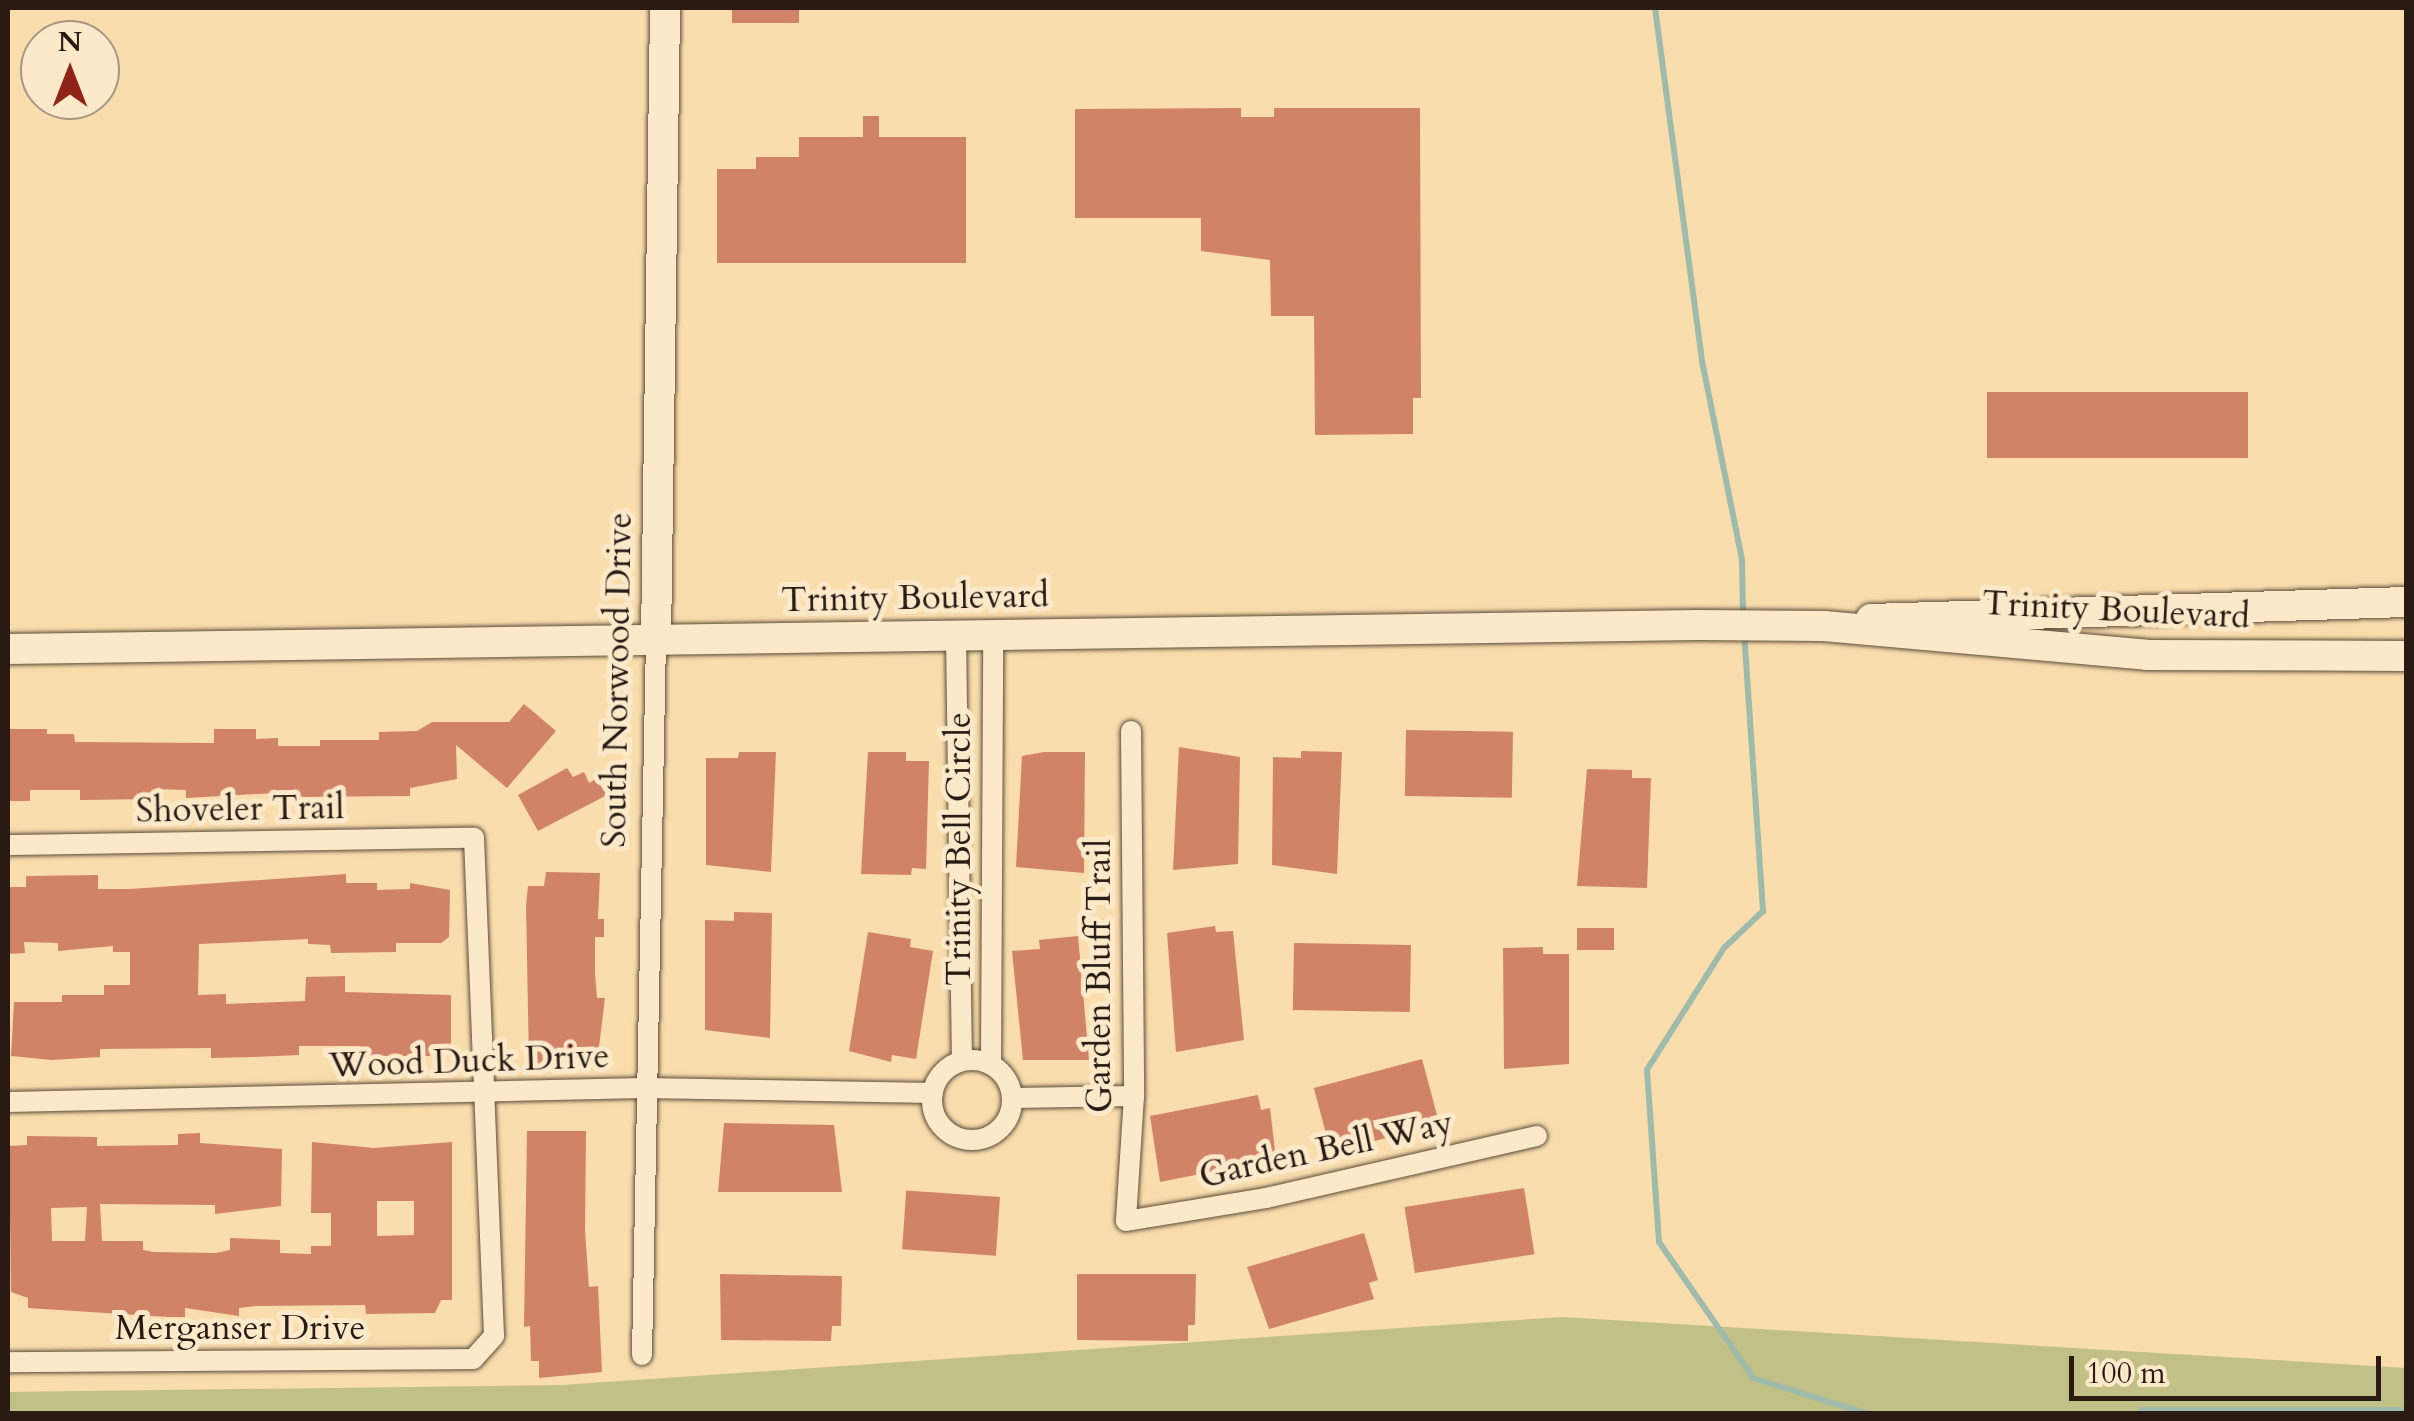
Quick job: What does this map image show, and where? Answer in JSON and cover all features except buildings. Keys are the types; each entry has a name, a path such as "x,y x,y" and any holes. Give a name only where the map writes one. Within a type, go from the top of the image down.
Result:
{"main road":[{"name":"South Norwood Drive","path":"656,639 665,8"},
{"name":"Trinity Boulevard","path":"1824,626 1980,612 2406,602"},
{"name":"Trinity Boulevard","path":"8,649 1697,625 1824,626 2146,655 2406,656"}],"street":[{"name":"Trinity Bell Circle","path":"956,635 962,1061"},
{"name":"Trinity Bell Circle","path":"991,1064 993,635"},
{"name":"South Norwood Drive","path":"642,1355 644,1088 656,639"},
{"name":"Garden Bluff Trail","path":"1126,1221 1134,1096 1131,731"},
{"name":"Shoveler Trail","path":"8,845 474,838 482,1095"},
{"path":"962,1061 991,1064 1013,1098 1003,1126 977,1141 946,1131 936,1118 933,1093 944,1072 962,1061"},
{"name":"Wood Duck Drive","path":"8,1102 482,1095 644,1088 933,1093"},
{"name":"Merganser Drive","path":"8,1362 474,1358 494,1336 482,1095"},
{"path":"1013,1098 1134,1096"},
{"name":"Garden Bell Way","path":"1126,1221 1266,1198 1537,1136"}],"shaded area":[{"path":"1562,1317 2406,1368 2406,1414 8,1414 8,1392 562,1385"},
{"path":"2139,1407 2406,1407 2406,1413 2139,1413"}],"waterway":[{"path":"1655,8 1703,366 1742,560 1743,614"},
{"path":"1744,632 1763,911 1724,948 1647,1070 1659,1242 1753,1378 1868,1414"}]}
